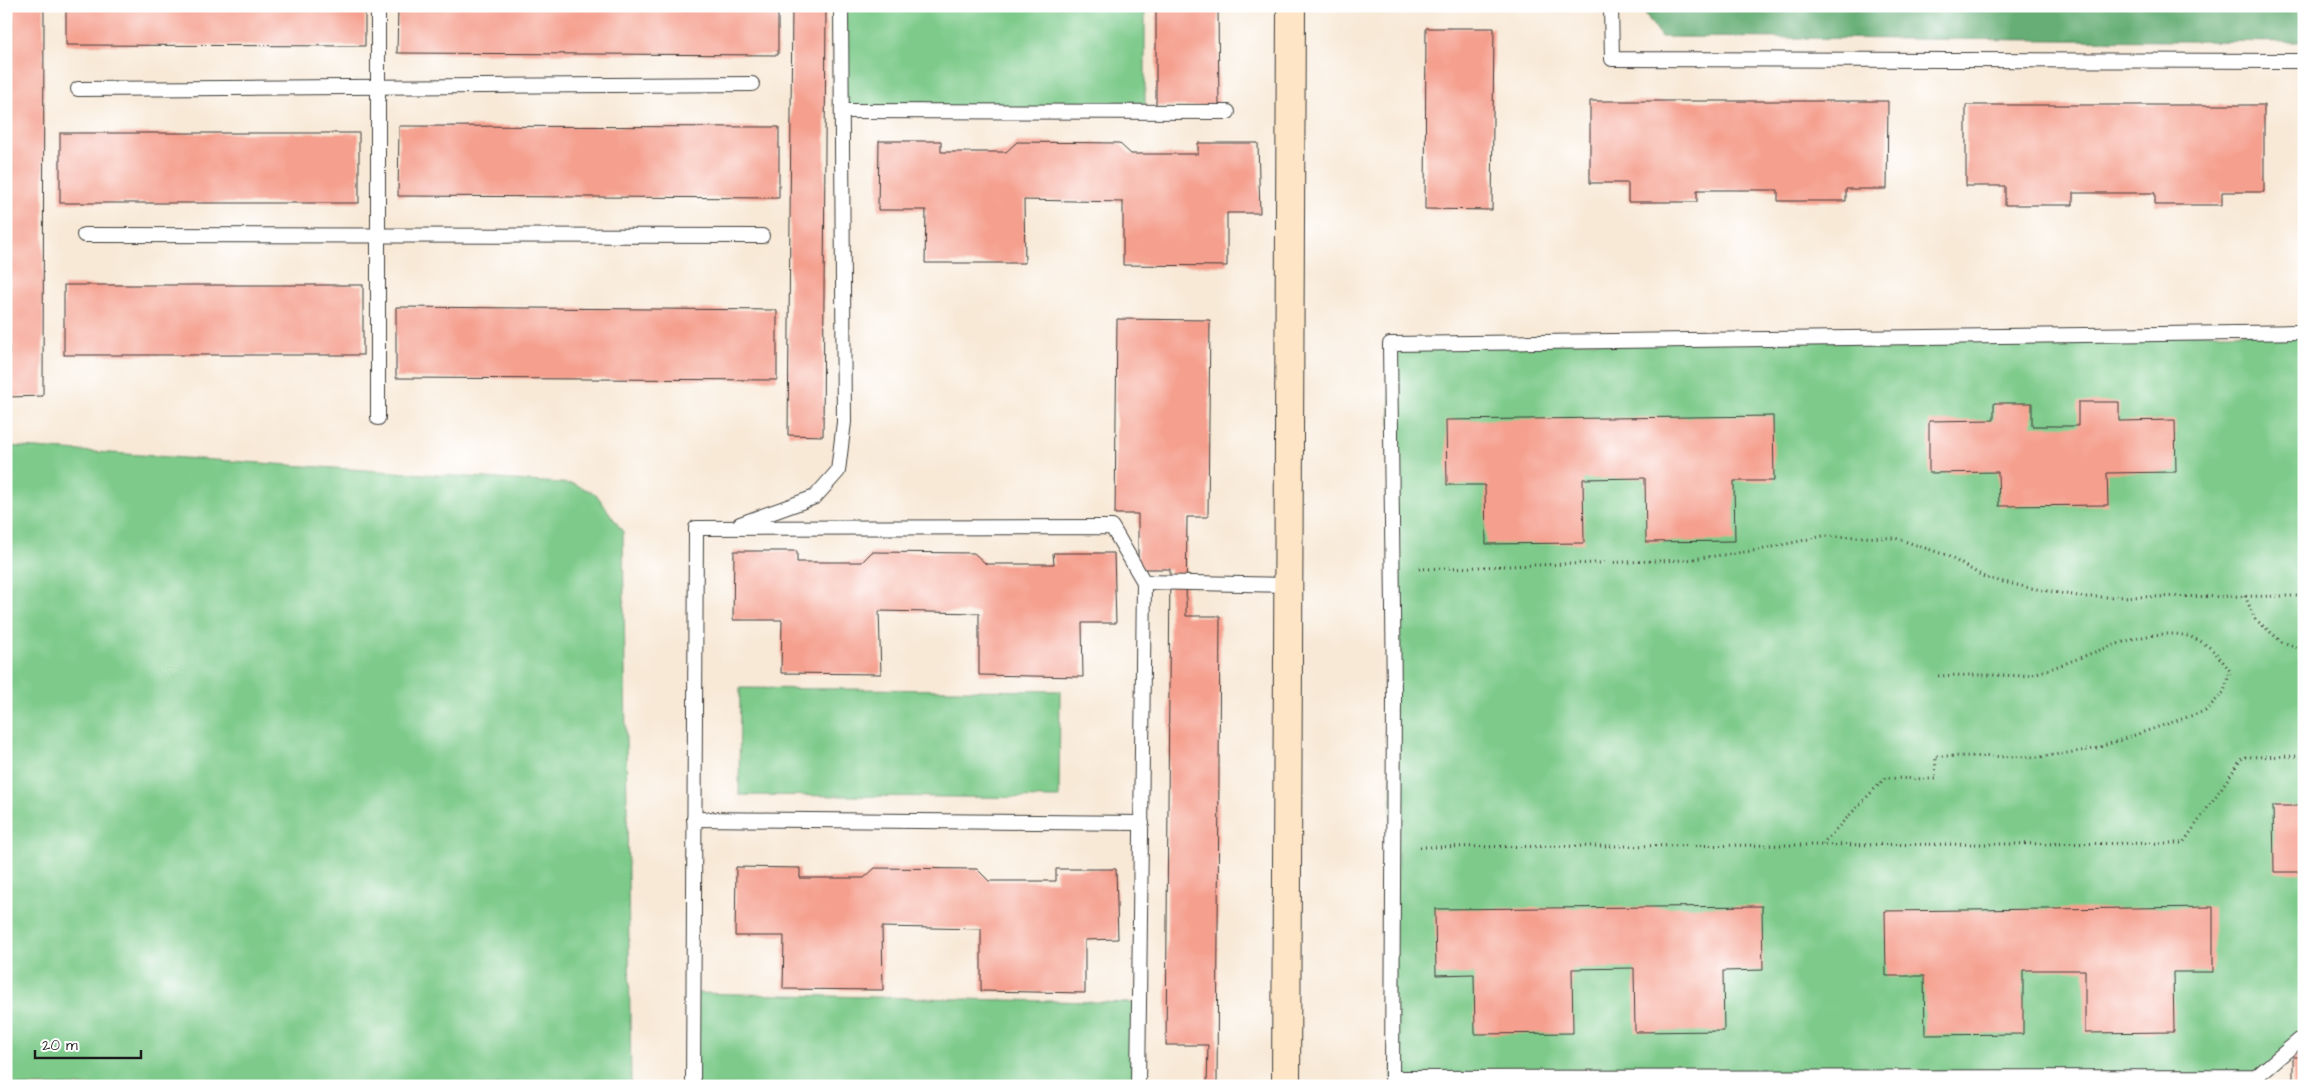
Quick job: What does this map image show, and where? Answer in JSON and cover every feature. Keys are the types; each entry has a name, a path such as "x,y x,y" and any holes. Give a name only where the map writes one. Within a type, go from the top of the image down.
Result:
{"street":[{"path":"1286,1086 1291,6"}],"lane":[{"path":"378,6 378,418"},
{"path":"730,528 815,497 838,471 844,422 841,6"},
{"path":"1611,6 1612,59 2304,61"},
{"path":"78,89 752,84"},
{"path":"842,111 1228,112"},
{"path":"84,235 762,236"},
{"path":"2304,332 1390,344 1394,847 1392,1078 2256,1077 2304,1036"},
{"path":"693,1086 696,528 1112,527 1144,582 1138,1086"},
{"path":"1144,582 1288,585"},
{"path":"694,819 1142,823"}],"path":[{"path":"1393,570 1685,560 1759,550 1823,536 1895,538 1946,555 1986,578 2084,597 2304,596"},
{"path":"2245,596 2255,619 2282,642 2304,650"},
{"path":"1821,845 1885,778 1935,779 1936,756 2040,757 2094,749 2205,712 2224,692 2230,671 2219,656 2200,641 2179,634 2141,638 2107,646 2030,675 1936,676"},
{"path":"1394,847 2183,843 2243,757 2304,756"}],"green space":[{"path":"841,6 1145,6 1145,112 842,111"},
{"path":"1640,6 2304,6 2304,42 1661,37"},
{"path":"2304,332 2304,1036 2256,1077 1392,1078 1390,344"},
{"path":"6,446 574,484 596,494 623,532 631,1086 6,1086"},
{"path":"740,688 1060,691 1059,798 739,795"},
{"path":"694,993 1139,1003 1138,1086 693,1086"}],"building":[{"path":"11,6 44,6 43,396 9,397"},
{"path":"66,6 365,6 365,46 66,45"},
{"path":"398,6 778,6 778,55 397,53"},
{"path":"792,6 826,6 823,436 788,435"},
{"path":"1156,6 1218,6 1219,106 1156,106"},
{"path":"1426,28 1494,28 1492,210 1425,209"},
{"path":"1590,101 1888,101 1887,189 1846,189 1846,201 1778,201 1778,190 1697,190 1697,202 1628,202 1628,183 1590,183"},
{"path":"1966,105 2264,105 2264,192 2222,192 2222,205 2155,205 2155,193 2073,193 2073,205 2005,205 2005,186 1966,186"},
{"path":"399,126 779,127 779,198 398,196"},
{"path":"60,133 359,133 359,203 60,203"},
{"path":"879,141 941,141 941,152 1006,152 1017,142 1119,143 1131,154 1198,154 1198,143 1258,143 1260,213 1227,213 1227,266 1123,265 1123,202 1024,200 1025,263 925,263 926,210 878,210"},
{"path":"64,285 363,285 363,355 64,355"},
{"path":"396,307 777,310 777,380 396,378"},
{"path":"1117,319 1210,320 1208,517 1187,517 1186,616 1220,616 1217,1086 1207,1086 1208,1045 1166,1045 1170,569 1138,569 1138,514 1115,514"},
{"path":"2078,402 2119,402 2119,421 2175,420 2176,472 2107,473 2108,505 1999,506 1998,472 1929,473 1929,421 1994,420 1994,403 2032,403 2032,426 2078,426"},
{"path":"1773,416 1774,481 1734,481 1735,541 1646,542 1645,478 1583,479 1584,543 1486,544 1485,485 1447,485 1446,420"},
{"path":"734,551 797,551 797,562 862,562 872,552 974,553 986,564 1054,564 1053,553 1114,553 1116,623 1082,623 1083,677 979,675 979,613 879,611 881,674 781,673 782,620 733,620"},
{"path":"2273,806 2304,806 2304,872 2274,872"},
{"path":"736,867 800,868 800,878 864,878 875,868 977,869 989,881 1056,881 1056,869 1116,869 1118,939 1085,940 1085,993 981,991 981,929 882,927 883,990 783,989 784,936 735,936"},
{"path":"1762,906 1763,970 1723,971 1724,1031 1635,1032 1634,968 1572,969 1573,1033 1475,1034 1474,974 1436,975 1435,909"},
{"path":"2213,907 2213,972 2173,972 2174,1032 2085,1033 2085,970 2023,970 2023,1034 1925,1035 1924,976 1886,976 1885,911"},
{"path":"2293,1057 2304,1057 2304,1086 2293,1086"}]}
